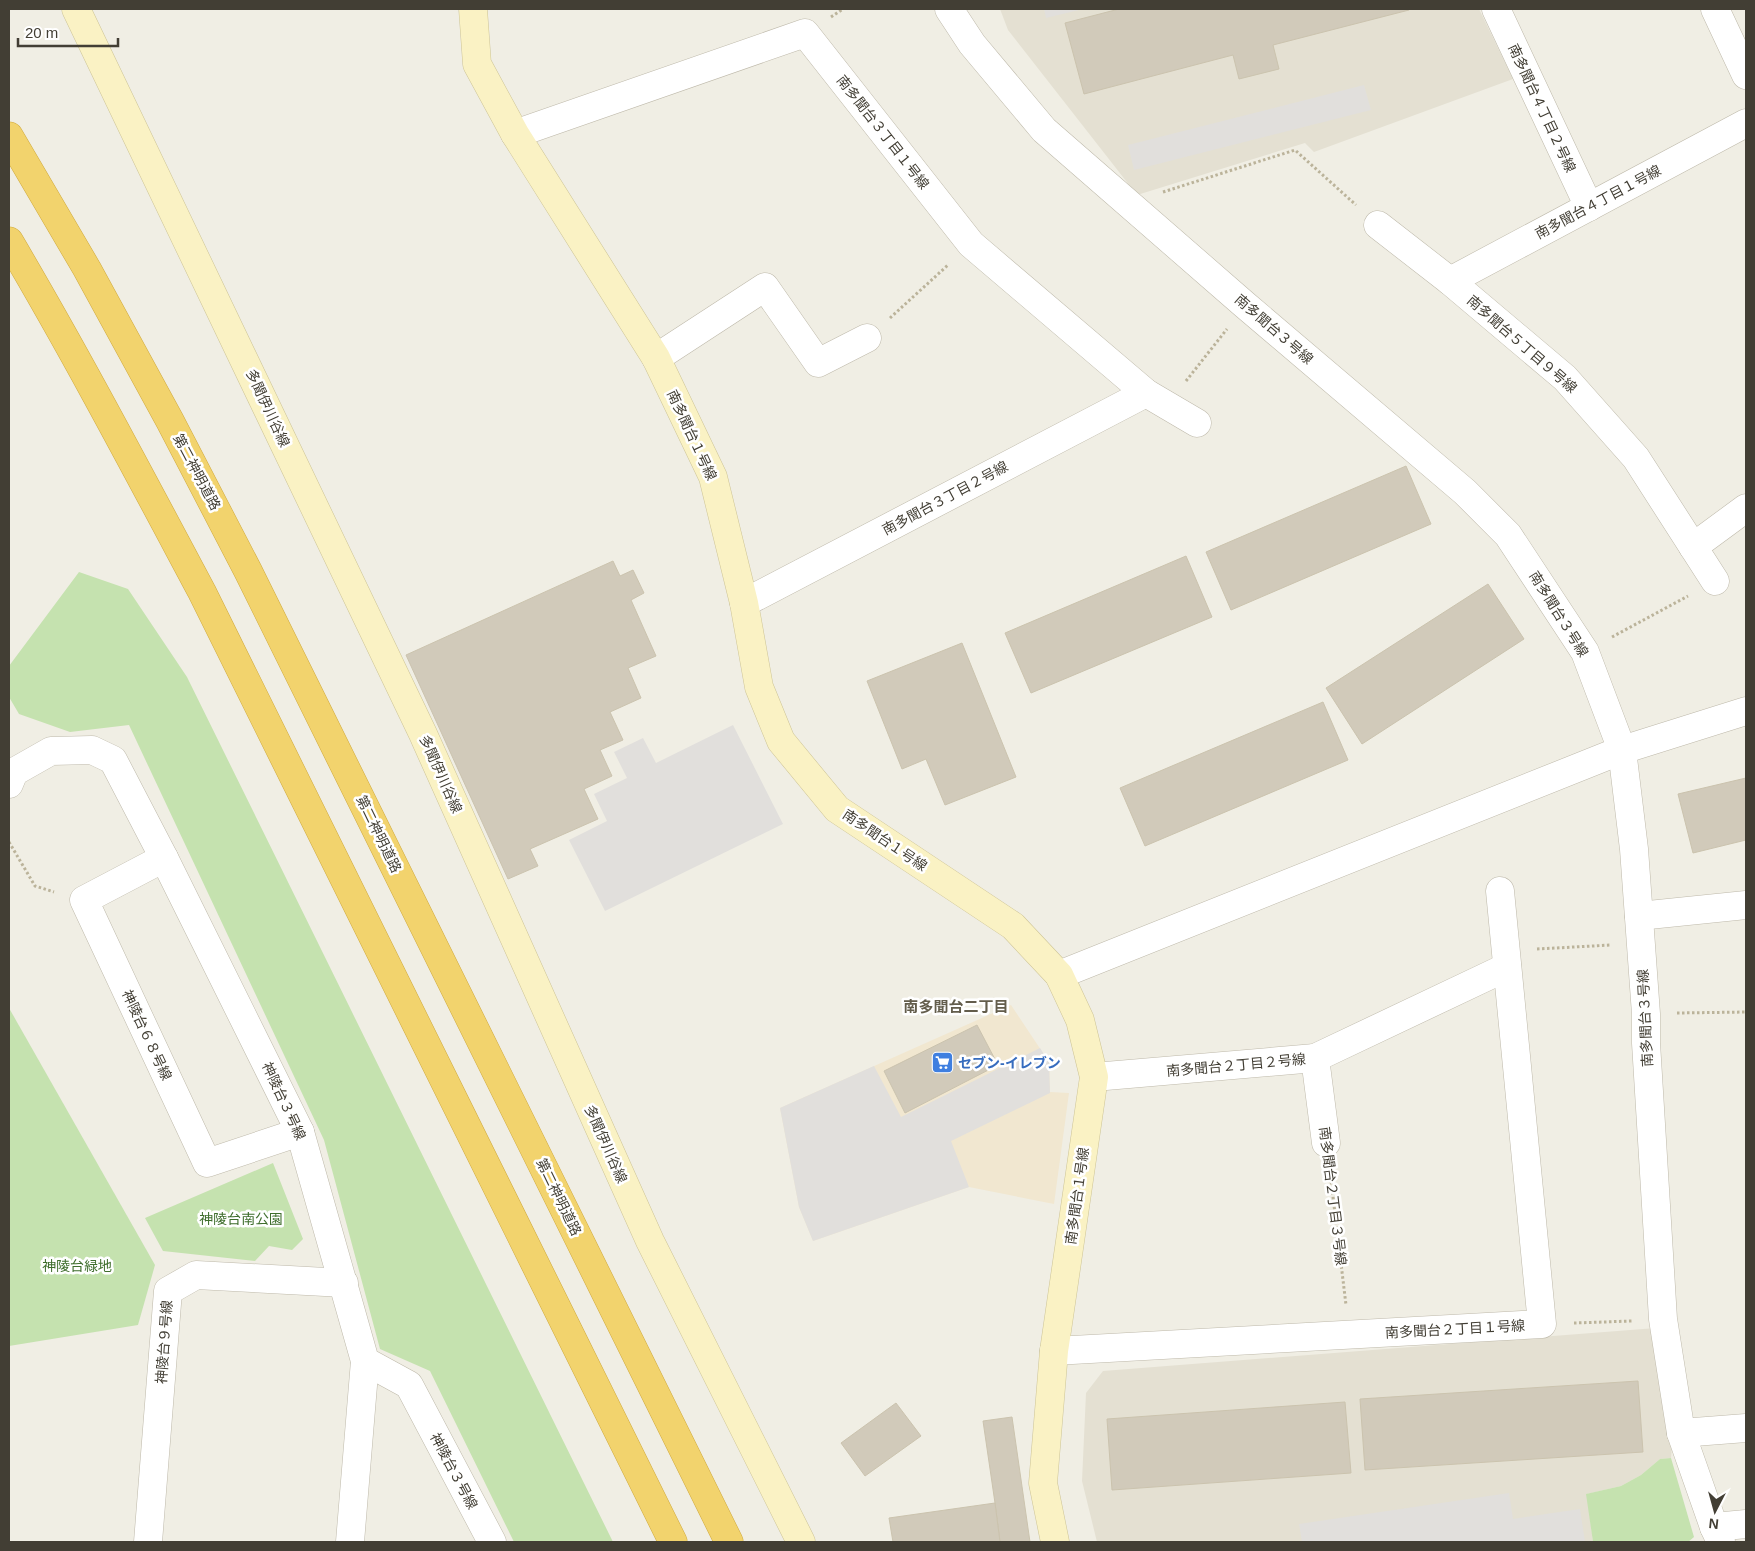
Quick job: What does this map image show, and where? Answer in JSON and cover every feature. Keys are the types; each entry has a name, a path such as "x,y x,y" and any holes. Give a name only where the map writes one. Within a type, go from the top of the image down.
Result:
{"highway":[{"name":"第二神明道路","path":"9,136 92,278 248,570 729,1542"},
{"path":"9,241 128,452 202,592 673,1542"}],"street":[{"name":"多聞伊川谷線","path":"76,9 423,734 650,1241 801,1542"},
{"name":"南多聞台１号線","path":"473,9 477,64 516,134 656,358 713,477 744,603 759,687 781,741 837,809 1013,926 1059,975 1080,1020 1094,1077 1054,1351 1043,1483 1055,1542"},
{"name":"南多聞台３号線","path":"949,9 972,44 1044,130 1465,492 1508,535 1585,652 1622,750 1634,849 1641,943 1663,1319 1681,1433 1717,1535"},
{"name":"南多聞台４丁目２号線","path":"1496,9 1588,207"},
{"path":"1716,9 1746,75"},
{"name":"南多聞台３丁目１号線","path":"516,134 805,33 971,244 1156,399 1197,423"},
{"name":"南多聞台４丁目１号線","path":"1450,281 1746,123"},
{"name":"南多聞台５丁目９号線","path":"1378,225 1450,281 1565,378 1636,458 1715,581"},
{"path":"656,358 765,287 818,363 867,338"},
{"name":"南多聞台３丁目２号線","path":"744,603 1156,399"},
{"path":"1693,547 1746,508"},
{"path":"1059,975 1622,750 1746,711"},
{"name":"神陵台３号線","path":"9,784 14,772 50,751 92,750 113,760 164,858 300,1132 365,1361 409,1385 492,1542"},
{"path":"84,900 164,858"},
{"name":"南多聞台２丁目１号線","path":"1054,1351 1542,1324 1500,891"},
{"name":"神陵台６８号線","path":"84,900 207,1163 300,1132"},
{"path":"1639,916 1746,905"},
{"name":"南多聞台２丁目２号線","path":"1094,1077 1315,1058 1506,959"},
{"name":"南多聞台２丁目３号線","path":"1315,1058 1326,1143"},
{"name":"神陵台９号線","path":"148,1542 168,1291 196,1275 344,1283"},
{"path":"350,1542 365,1361"},
{"path":"1681,1433 1746,1428"},
{"path":"1717,1535 1746,1524"}],"path":[{"path":"1129,202 1295,150 1378,225"},
{"path":"867,338 971,244"},
{"path":"1156,399 1246,305"},
{"path":"1585,652 1715,581"},
{"path":"9,842 35,886 84,900"},
{"path":"1506,959 1641,943"},
{"path":"1646,1014 1746,1012"},
{"name":"南多聞台２丁目３号線","path":"1326,1143 1350,1335"},
{"path":"1542,1324 1663,1319"}],"shaded area":[{"path":"1000,9 1479,9 1513,79 1314,152 1305,143 1137,195 1008,30"},
{"path":"1044,9 1083,9 1046,18"},
{"path":"1364,85 1371,110 1134,170 1128,145"},
{"path":"733,725 783,824 605,911 569,840 607,821 594,794 627,778 614,752 643,738 656,763"},
{"path":"1011,1005 1049,1062 1050,1092 1069,1093 1054,1204 969,1187 813,1241 799,1207 780,1108"},
{"path":"1040,1048 1049,1062 1050,1093 951,1141 969,1187 813,1241 799,1207 780,1108 874,1066 901,1117"},
{"path":"1656,1328 1673,1435 1671,1458 1660,1459 1641,1475 1621,1486 1587,1494 1593,1542 1097,1542 1082,1481 1086,1393 1103,1371"},
{"path":"1509,1493 1513,1519 1580,1509 1585,1542 1302,1542 1299,1524"}],"green space":[{"path":"79,572 128,589 187,677 613,1542 514,1542 430,1371 380,1349 324,1140 129,725 70,732 19,714 9,697 9,666"},
{"name":"神陵台緑地","path":"9,1008 155,1265 138,1325 9,1346"},
{"name":"神陵台南公園","path":"273,1163 303,1239 292,1250 269,1246 255,1261 163,1251 145,1218"},
{"path":"1671,1458 1694,1537 1688,1542 1593,1542 1586,1494 1621,1486 1641,1475 1660,1459"}],"building":[{"path":"1119,9 1409,10 1273,45 1279,69 1239,79 1233,55 1084,94 1065,23"},
{"path":"1406,466 1431,524 1231,610 1206,552"},
{"path":"1186,556 1212,617 1031,693 1005,633"},
{"path":"613,561 620,576 633,570 644,593 631,600 656,656 628,668 641,698 610,712 623,740 600,750 612,776 584,789 598,819 530,849 538,866 508,879 406,655"},
{"path":"1488,584 1524,639 1362,744 1326,688"},
{"path":"962,643 1016,777 945,805 926,759 902,769 867,681"},
{"path":"1323,702 1348,760 1145,846 1120,788"},
{"path":"1746,778 1746,840 1693,853 1678,794"},
{"path":"977,1025 998,1065 905,1113 884,1071"},
{"path":"1638,1381 1643,1452 1365,1470 1360,1399"},
{"path":"1345,1402 1351,1473 1112,1490 1107,1419"},
{"path":"896,1403 921,1436 865,1476 841,1443"},
{"path":"1012,1417 1030,1542 1000,1542 983,1421"},
{"path":"995,1503 1000,1542 893,1542 889,1518"}],"place":[{"name":"セブン-イレブン","path":"942,1063"}],"district":[{"name":"南多聞台二丁目","path":"956,1006"}]}
